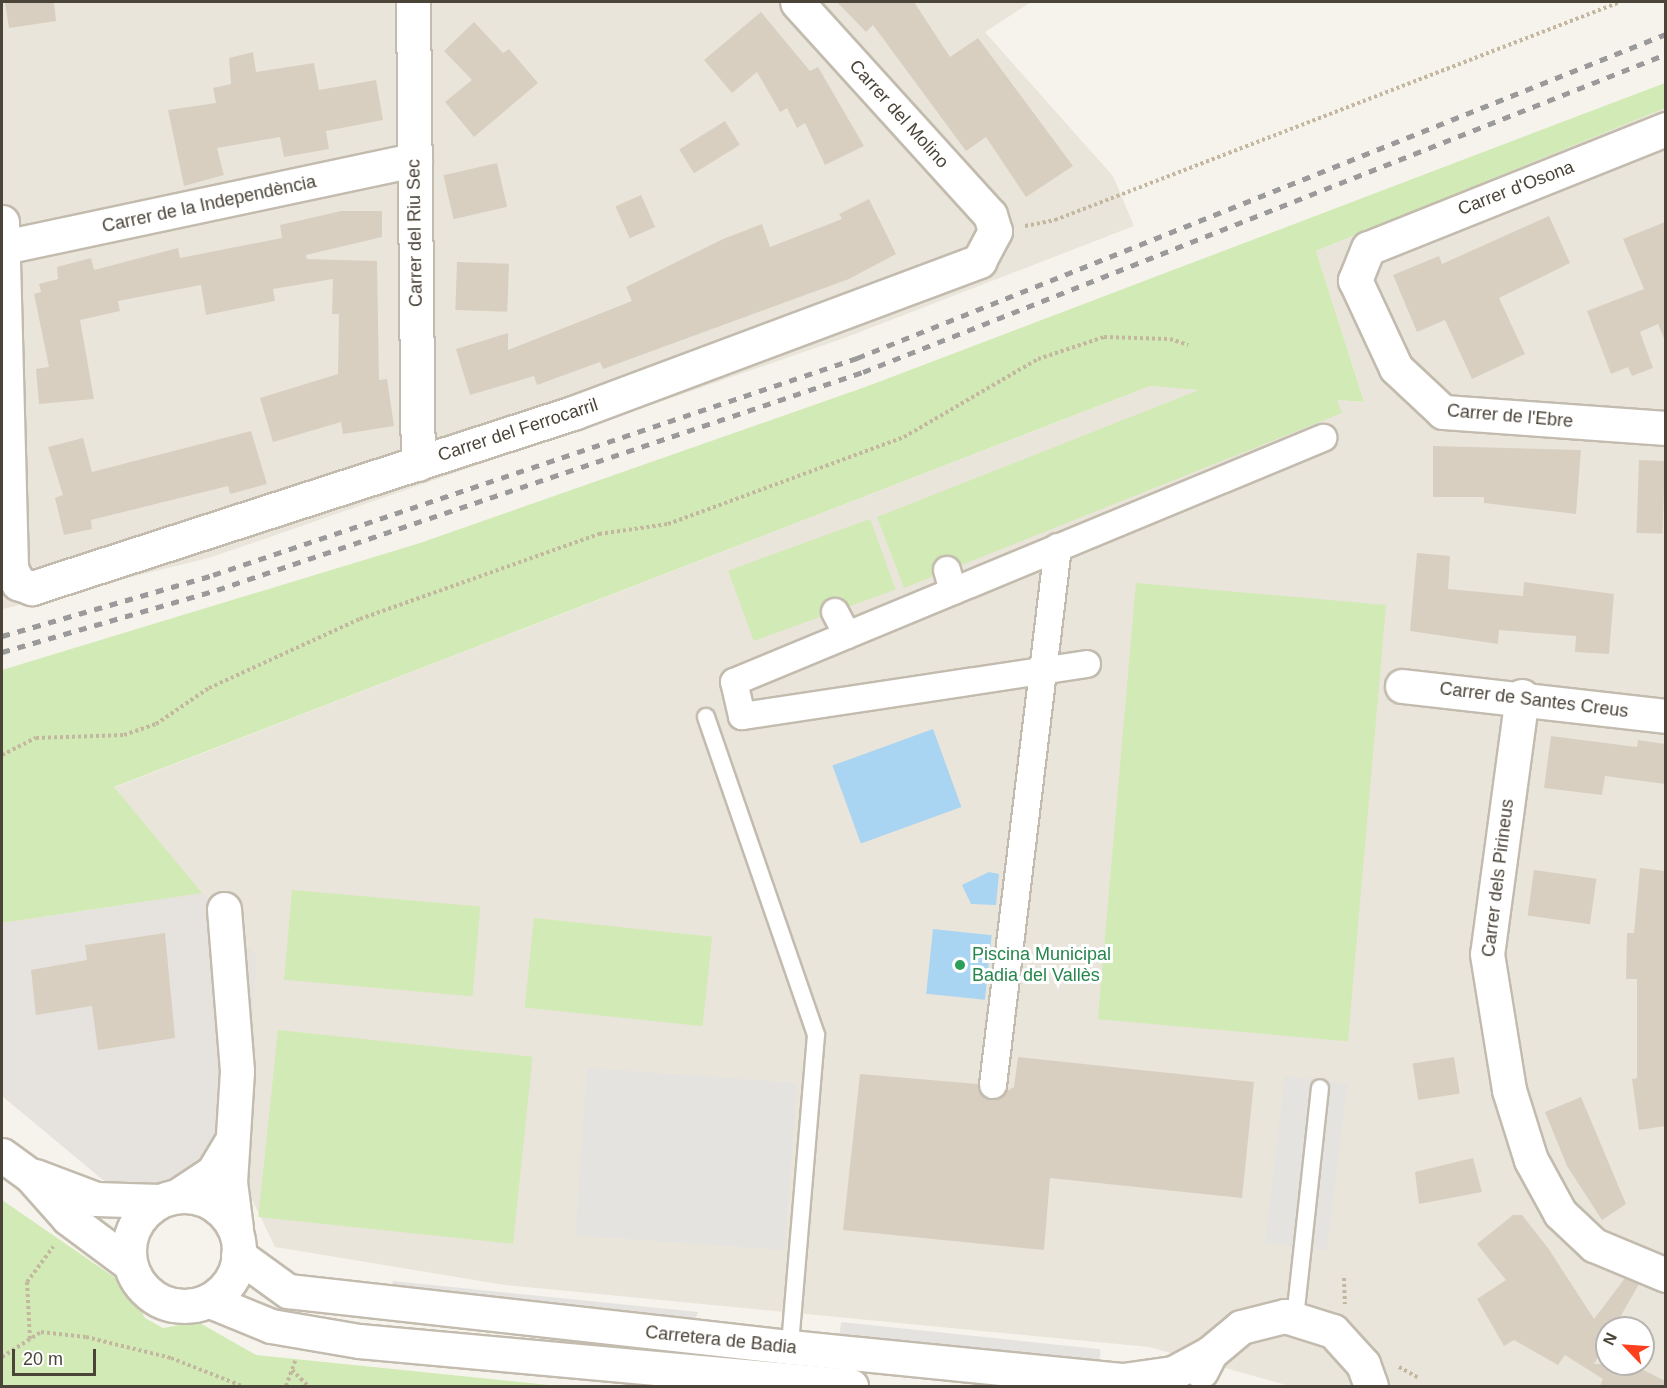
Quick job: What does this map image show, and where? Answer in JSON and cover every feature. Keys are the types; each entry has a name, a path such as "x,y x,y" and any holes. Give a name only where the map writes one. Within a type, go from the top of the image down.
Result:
{"street":[{"name":"Carrer del Riu Sec","path":"413,2 418,464"},
{"name":"Carrer del Molino","path":"797,2 990,215 995,231"},
{"name":"Carrer d'Osona","path":"1368,248 1665,129"},
{"name":"Carrer de la Independència","path":"3,235 415,160"},
{"name":"Carrer del Ferrocarril","path":"3,235 11,568 18,583 32,588 573,413 952,273 979,261 995,231"},
{"name":"Carrer de l'Ebre","path":"1368,248 1357,267 1357,291 1396,368 1443,412 1665,428"},
{"path":"1087,664 742,716 734,682 847,635 950,580 1058,547 1174,490 1226,469 1323,438"},
{"path":"993,1085 1058,547"},
{"path":"835,612 847,635"},
{"name":"Carrer de Santes Creus","path":"1402,686 1522,696 1665,716"},
{"name":"Carrer dels Pirineus","path":"1522,696 1487,954 1509,1090 1531,1160 1560,1213 1594,1245 1665,1275"},
{"path":"224,909 237,1071 232,1140 237,1242 227,1288 210,1301 188,1307 160,1301 136,1280 130,1264 134,1226 168,1198 213,1172 232,1140"},
{"path":"2,1155 30,1175 68,1218 130,1264"},
{"path":"30,1175 96,1199 168,1198 213,1203 237,1242"},
{"name":"Carretera de Badia","path":"237,1242 297,1293 790,1347 1123,1380 1173,1373 1210,1353 1241,1327 1261,1319 1295,1318"},
{"name":"Carretera de Badia","path":"210,1301 271,1326 359,1341 851,1386"},
{"path":"1295,1318 1333,1331 1350,1346 1371,1386"},
{"path":"1196,1386 1210,1353"}],"lane":[{"path":"706,717 816,1035 790,1347"},
{"path":"1295,1318 1320,1088"}],"path":[{"path":"995,231 1055,220 1620,2"},
{"path":"2,755 36,738 124,735 156,724 251,667 360,619 599,534 668,524 904,437 1038,359 1104,337 1170,339 1188,345"},
{"path":"30,1339 27,1282 53,1247"},
{"path":"2,1357 41,1332 86,1337 171,1358 242,1386"},
{"path":"286,1386 297,1355"},
{"path":"292,1370 308,1386"}],"shaded area":[{"path":"2,2 1031,2 985,32 1113,176 1134,226 847,337 212,557 3,609"},
{"path":"1665,108 1665,1386 1290,1386 1149,1347 505,1285 275,1247 241,1177 113,788 1150,386 1364,402 1316,251"},
{"path":"202,893 257,957 241,1177 115,1190 2,1096 2,923"},
{"path":"587,1068 796,1083 785,1250 575,1236"},
{"path":"1285,1076 1348,1084 1327,1250 1265,1243"},
{"path":"393,1281 698,1312 693,1327 389,1293"},
{"path":"841,1322 1101,1349 1099,1361 840,1334"}],"green space":[{"path":"1665,83 1665,108 1316,251 1364,402 1337,400 1342,413 904,588 877,517 1199,390 1150,386 114,787 202,893 2,923 2,670 420,543 868,386"},
{"path":"870,519 896,589 754,641 728,571"},
{"path":"1136,583 1386,605 1348,1041 1098,1019"},
{"path":"292,890 480,906 472,996 284,980"},
{"path":"534,918 712,937 703,1026 525,1008"},
{"path":"278,1030 533,1057 513,1244 258,1217"},
{"path":"2,1200 127,1286 145,1318 163,1328 198,1322 256,1355 559,1386 2,1386"}],"water":[{"path":"933,729 961,807 861,844 832,766"},
{"path":"989,872 999,874 996,905 971,904 962,885"},
{"name":"Piscina Municipal Badia del Vallès","path":"933,929 992,935 985,1000 926,994"}],"building":[{"path":"5,2 54,2 56,21 9,28"},
{"path":"837,2 914,2 950,57 978,38 1073,166 1026,197 986,137 966,151 873,25 866,32"},
{"path":"761,12 810,71 818,67 864,146 825,165 805,123 797,128 787,108 780,112 757,72 732,93 704,60"},
{"path":"474,22 503,53 509,49 538,83 474,137 445,102 472,80 444,51"},
{"path":"253,52 256,72 314,63 319,90 376,80 383,120 326,131 329,149 284,157 280,137 217,148 224,175 184,186 168,110 216,103 213,88 231,84 229,58"},
{"path":"725,121 740,145 694,173 679,150"},
{"path":"497,163 507,207 454,219 443,175"},
{"path":"641,195 655,227 630,238 615,206"},
{"path":"869,199 896,254 849,279 603,369 600,362 537,385 534,376 470,395 456,349 508,333 508,350 632,301 626,287 723,239 762,224 770,247 842,219 839,214"},
{"path":"341,211 382,211 382,237 306,255 307,259 377,261 379,380 387,379 394,426 343,434 341,422 273,442 260,398 338,374 339,314 332,314 333,279 273,289 275,301 206,315 201,285 118,301 120,311 80,320 94,399 39,404 36,369 49,367 34,294 41,292 39,284 58,279 57,267 91,258 94,270 178,248 180,258 282,238 280,225"},
{"path":"1549,216 1570,263 1499,298 1525,354 1472,379 1445,320 1417,332 1393,275 1439,256 1442,264"},
{"path":"1665,222 1665,341 1658,324 1640,332 1653,368 1632,376 1628,367 1611,374 1587,311 1644,289 1623,239"},
{"path":"457,262 509,264 507,312 455,310"},
{"path":"251,431 267,484 230,494 228,486 91,520 92,529 64,535 55,498 63,495 48,447 83,438 92,472"},
{"path":"1433,446 1581,450 1576,514 1484,503 1484,497 1433,497"},
{"path":"1639,460 1665,461 1662,534 1636,533"},
{"path":"1417,553 1450,556 1448,589 1523,596 1524,582 1614,594 1609,654 1575,652 1576,636 1499,630 1498,644 1410,631"},
{"path":"1551,736 1637,747 1638,740 1665,744 1665,784 1605,776 1602,795 1544,788"},
{"path":"1640,868 1665,871 1665,1126 1639,1130 1632,1079 1637,1078 1637,979 1626,979 1627,933 1634,933"},
{"path":"1534,870 1596,879 1590,924 1528,916"},
{"path":"165,933 175,1038 98,1050 92,1006 36,1015 31,970 87,960 85,945"},
{"path":"1018,1057 1254,1082 1242,1198 1050,1178 1044,1250 843,1230 860,1074 978,1084 992,1100 1014,1087"},
{"path":"1454,1057 1460,1094 1418,1100 1413,1064"},
{"path":"1581,1097 1626,1204 1602,1220 1567,1166 1545,1112"},
{"path":"1473,1158 1482,1192 1419,1204 1415,1172"},
{"path":"1513,1215 1522,1215 1548,1248 1595,1318 1595,1374 1565,1355 1558,1365 1514,1340 1504,1346 1477,1299 1506,1280 1477,1244"},
{"path":"1625,1278 1639,1284 1621,1316 1596,1316"},
{"path":"1598,1376 1655,1376 1665,1381 1665,1386 1600,1386 1603,1379"}],"railway":[{"path":"2,636 213,575 857,358 1666,34"},
{"path":"2,652 217,590 863,372 1666,54"}],"place":[{"name":"Piscina Municipal Badia del Vallès","path":"960,965"}]}
